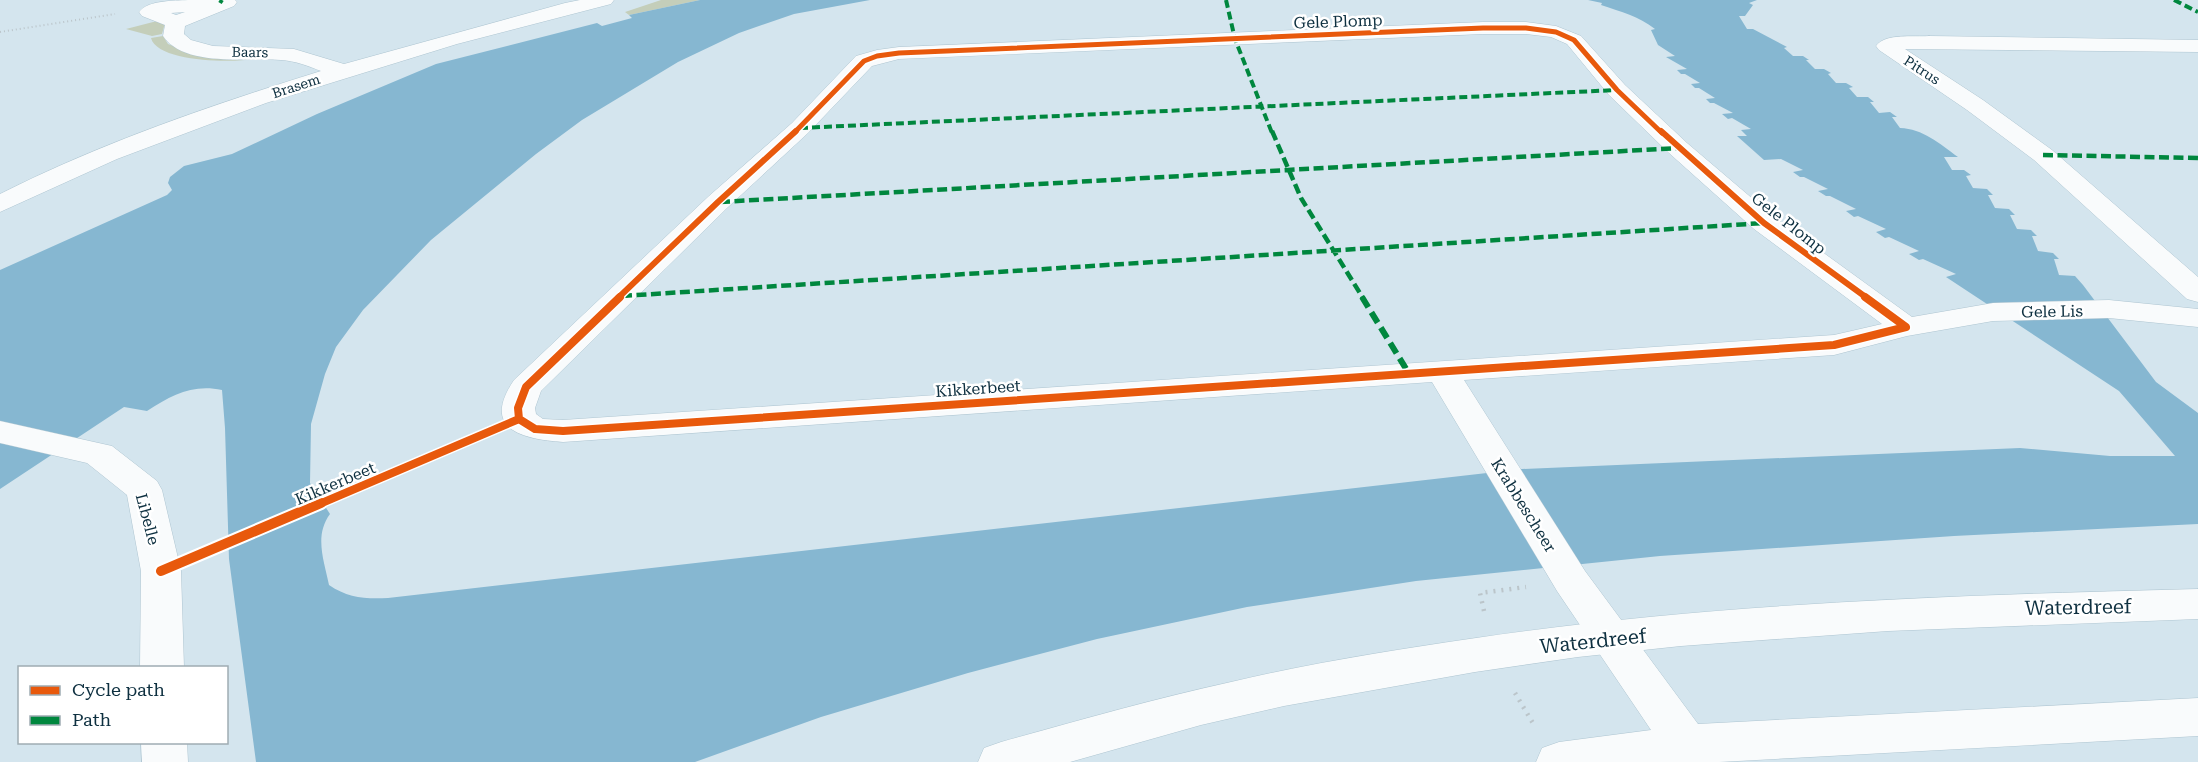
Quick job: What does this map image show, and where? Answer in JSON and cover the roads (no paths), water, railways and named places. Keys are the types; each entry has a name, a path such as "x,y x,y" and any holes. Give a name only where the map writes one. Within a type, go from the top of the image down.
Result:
{"street":[{"name":"Brasem","path":"0,204 149,138 342,71 487,29 604,0"},
{"path":"229,3 175,23 149,12 155,9 229,3"},
{"name":"Baars","path":"175,23 173,36 187,45 212,51 295,55 342,71"},
{"name":"Gele Plomp","path":"1235,39 1526,28 1556,32 1574,40 1617,90 1678,148 1756,216 1906,327"},
{"name":"Kikkerbeet","path":"1235,39 893,53 869,58 800,128 718,202 526,387 518,408 519,419 535,429 562,431 1441,370"},
{"name":"Pitrus","path":"2198,46 1929,42 1886,46 1975,105 2043,155 2198,293"},
{"name":"Gele Lis","path":"1906,327 1992,312 2109,309 2198,318"},
{"path":"1441,370 1834,345 1906,327"},
{"name":"Krabbescheer","path":"1441,370 1567,574 1693,753"},
{"name":"Libelle","path":"0,432 99,454 144,490 161,571 162,666"},
{"name":"Waterdreef","path":"1001,762 1229,700 1375,671 1491,653 1611,638 1819,619 2005,609 2198,604"},
{"path":"1559,762 2198,717"},
{"path":"164,744 165,762"}],"water":[{"path":"700,0 870,0 794,14 739,33 678,62 582,120 536,154 431,240 363,310 336,347 325,374 311,424 310,483 330,514 325,522 321,540 329,585 343,593 357,597 388,598 1522,469 2020,448 2110,456 2175,456 2119,391 1946,277 1956,274 1909,254 1919,251 1889,237 1885,238 1876,232 1886,229 1858,216 1854,217 1846,211 1856,209 1826,196 1818,191 1828,189 1793,172 1803,170 1781,159 1764,160 1737,136 1747,136 1741,130 1751,129 1732,118 1728,119 1722,114 1733,113 1710,103 1706,99 1715,98 1691,84 1700,83 1677,70 1687,69 1666,57 1675,56 1658,45 1651,30 1655,29 1623,12 1588,0 1757,0 1749,3 1753,5 1745,16 1739,16 1747,29 1753,29 1787,47 1784,48 1793,56 1803,56 1815,69 1824,69 1831,73 1828,74 1836,83 1846,83 1853,87 1849,88 1857,97 1868,97 1874,102 1870,102 1879,113 1890,112 1897,117 1892,117 1900,128 1923,134 1958,157 1944,157 1952,170 1964,170 1971,175 1966,176 1973,188 1987,189 1993,195 1988,195 1995,208 2009,209 2015,215 2010,215 2017,229 2031,230 2037,236 2032,236 2038,251 2053,253 2059,259 2054,259 2059,275 2075,276 2156,382 2198,413 2198,524 1954,536 1660,556 1416,581 1247,607 1097,639 968,673 821,717 695,762 256,762 229,559 222,390 201,388 183,392 147,411 124,407 0,489 0,270 167,195 172,190 168,183 170,177 184,166 232,154 317,114 436,64 597,23 602,26 632,18 629,15"}]}
